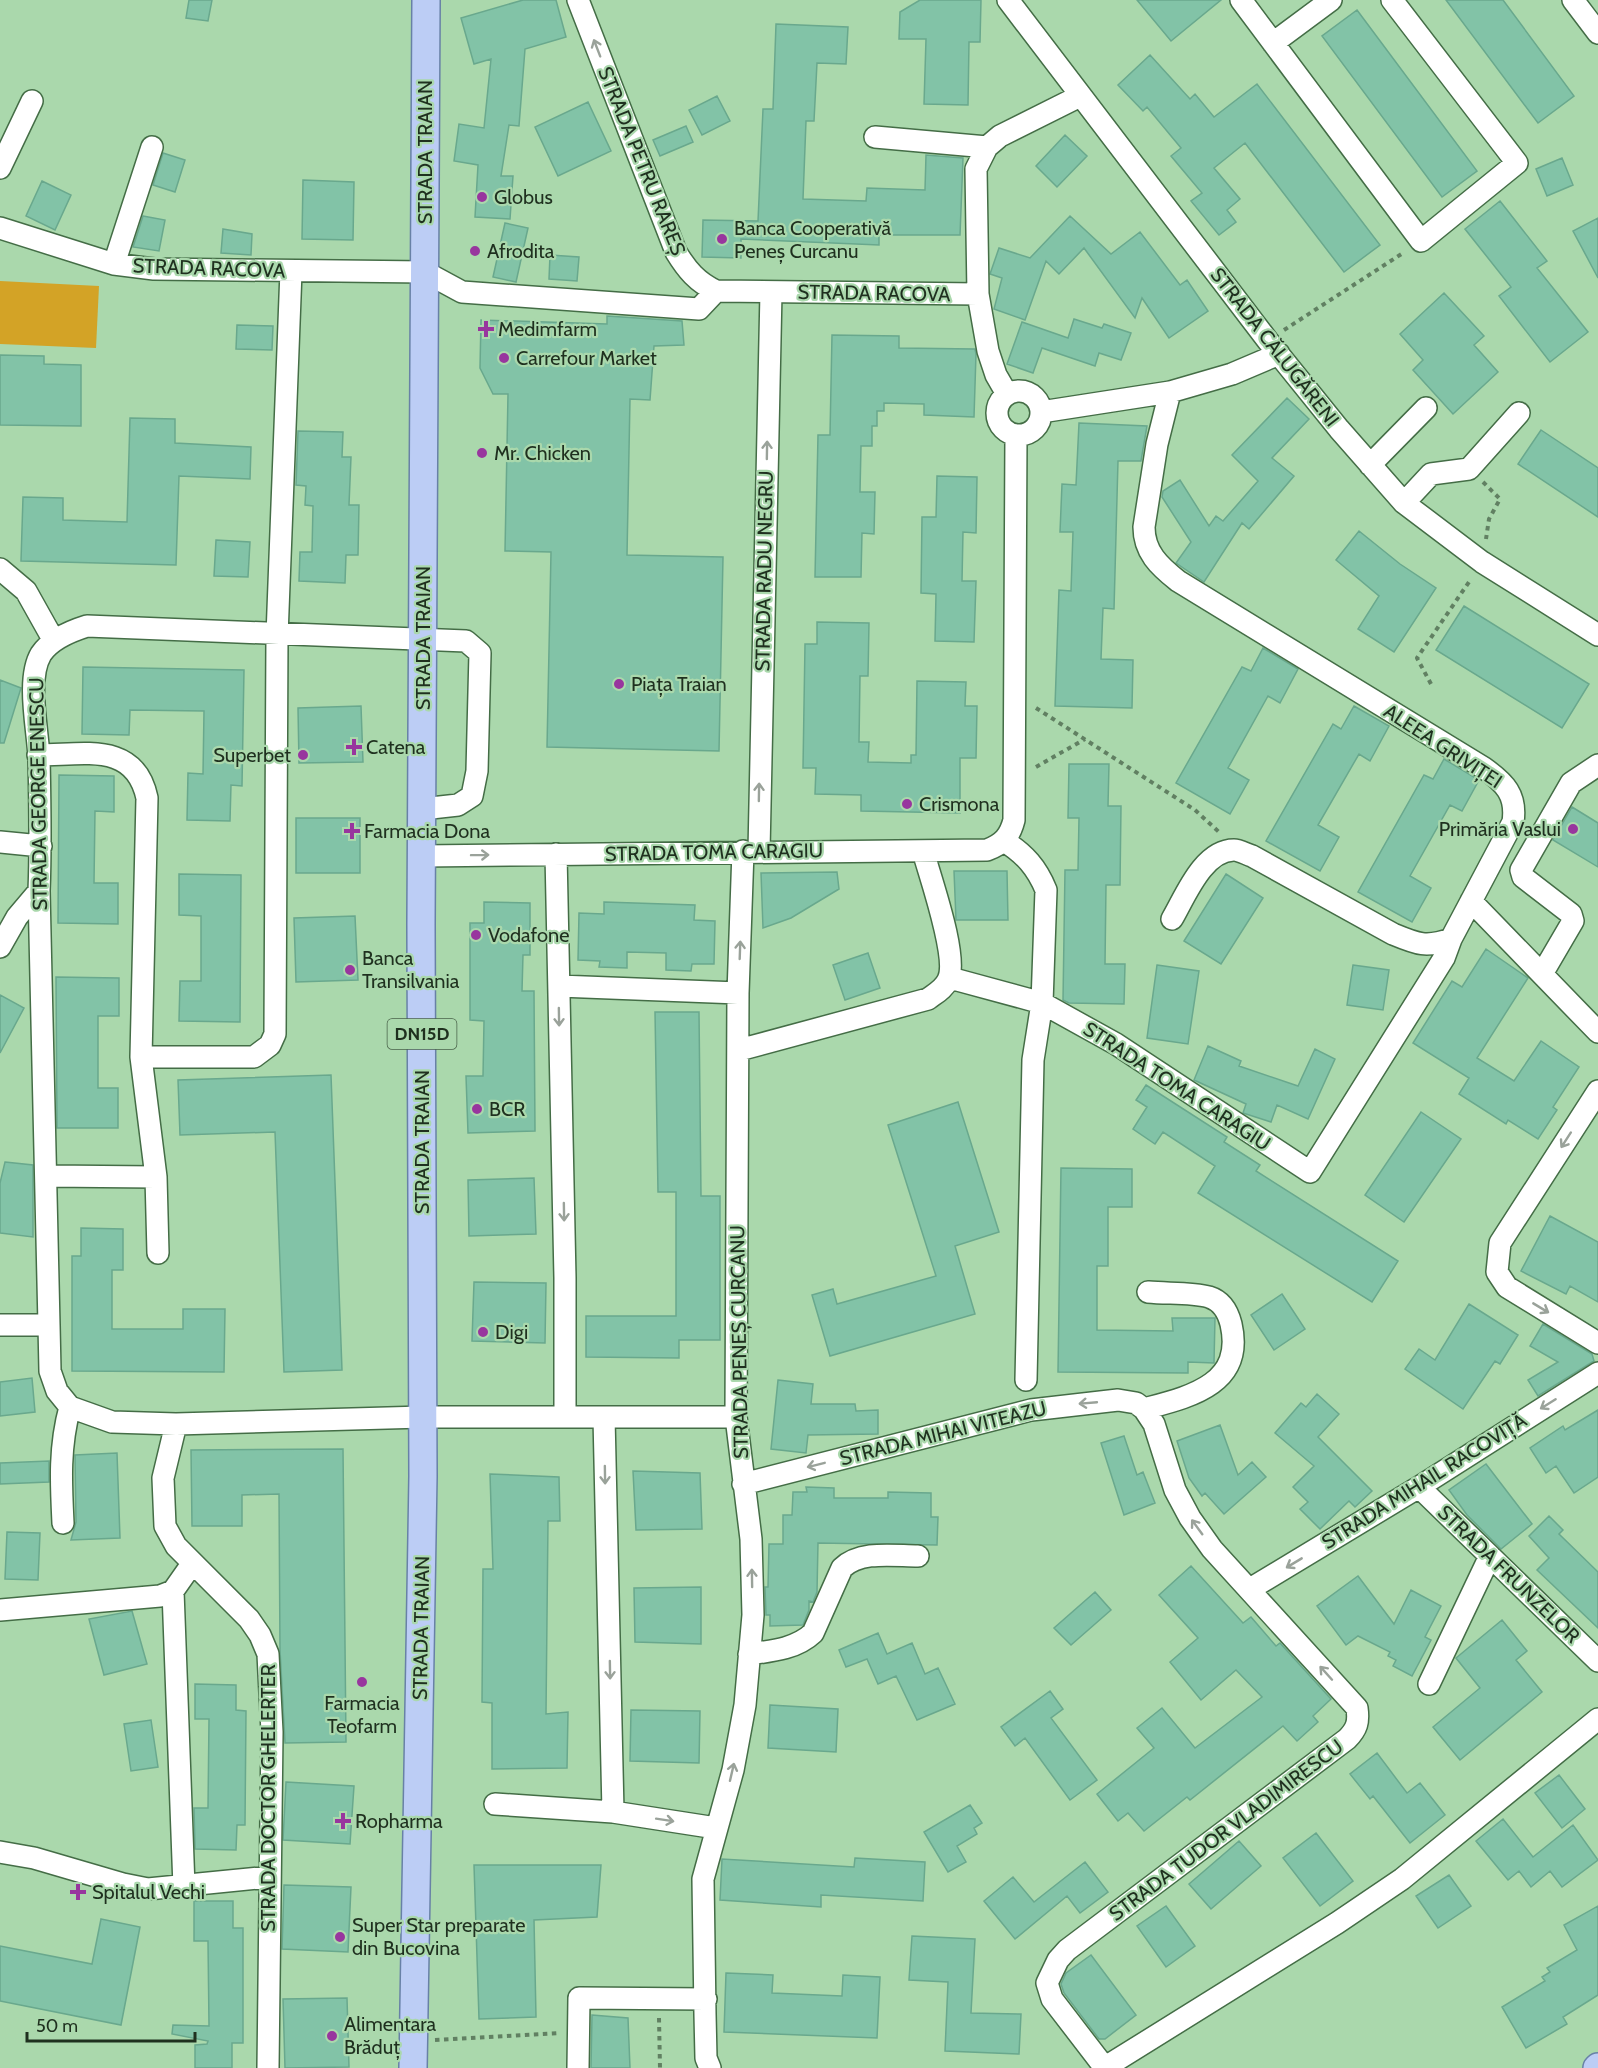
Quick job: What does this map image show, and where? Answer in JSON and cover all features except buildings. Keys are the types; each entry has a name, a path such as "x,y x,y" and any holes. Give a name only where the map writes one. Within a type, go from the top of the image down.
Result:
{"main road":[{"name":"STRADA TRAIAN","path":"413,2068 423,1417 422,808 426,0"}],"street":[{"name":"STRADA PETRU RAREȘ","path":"578,0 676,252 690,273 716,291"},
{"path":"1241,0 1421,242 1517,163 1392,0"},
{"path":"1273,43 1331,0"},
{"path":"1573,0 1598,33"},
{"name":"STRADA CĂLUGĂRENI","path":"1012,1 1080,96 1273,347 1404,503 1482,562 1598,635"},
{"path":"875,137 987,147 1000,136 1080,96"},
{"path":"0,168 32,101"},
{"path":"114,264 152,147"},
{"name":"STRADA RACOVA","path":"987,147 976,169 978,294 988,351 996,375 1007,394"},
{"name":"STRADA RACOVA","path":"0,228 114,264 154,269 424,272"},
{"path":"141,1057 254,1057 270,1046 275,1034 277,636 291,271"},
{"path":"424,272 462,292 699,309 716,291 771,292"},
{"name":"STRADA RACOVA","path":"771,292 978,294"},
{"name":"STRADA RADU NEGRU","path":"751,851 771,292"},
{"path":"1041,412 1170,392 1232,374 1273,347"},
{"path":"1014,391 1029,393 1036,398 1041,412 1040,420 1031,432 1016,435 1004,430 996,418 998,404 1007,394 1014,391"},
{"name":"ALEEA GRIVIȚEI","path":"1170,392 1151,476 1144,540 1149,552 1161,567 1178,581 1503,782 1513,796 1514,822 1432,978 1310,1172"},
{"path":"1370,465 1426,408"},
{"path":"1404,503 1431,474 1469,469 1519,413"},
{"path":"1016,435 1014,820 1012,830 1004,841 1029,860 1040,874 1046,890 1042,1003 1033,1060 1026,1380"},
{"path":"0,569 26,591 54,641 68,632 87,626 277,636 466,641 480,652 477,771 472,796 458,805 422,808"},
{"name":"STRADA GEORGE ENESCU","path":"54,641 41,654 36,672 35,710 41,846 39,891 50,1371 57,1391 70,1407"},
{"path":"38,755 110,754 125,760 144,781 147,798 141,1057 156,1178 158,1253"},
{"path":"1542,974 1573,921 1571,914 1523,877 1521,870 1571,783 1598,765"},
{"name":"STRADA TOMA CARAGIU","path":"422,856 987,850 1004,841"},
{"path":"0,842 41,846"},
{"path":"1172,919 1209,860 1219,853 1235,850 1252,856 1393,934 1418,944 1434,946 1451,939"},
{"name":"STRADA PENEȘ CURCANU","path":"710,2068 706,2058 703,1879 733,1770 745,1705 753,1615 751,1539 742,1484 736,1417 738,993 751,851"},
{"path":"739,1050 928,999 942,989 950,978 949,945 923,851"},
{"path":"556,854 565,1278 565,1417"},
{"path":"0,947 17,917 39,891"},
{"path":"1471,901 1598,1032"},
{"name":"STRADA TOMA CARAGIU","path":"950,978 1042,1003 1116,1044 1310,1172"},
{"path":"559,986 738,993"},
{"path":"1598,1091 1500,1243 1497,1272 1507,1287 1598,1342"},
{"path":"47,1176 156,1178"},
{"path":"1144,1409 1206,1390 1225,1371 1234,1350 1230,1320 1224,1306 1209,1297 1148,1292"},
{"path":"0,1325 49,1325"},
{"name":"STRADA MIHAIL RACOVIȚĂ","path":"1250,1589 1419,1487 1598,1373"},
{"name":"STRADA MIHAI VITEAZU","path":"742,1484 1030,1410 1118,1400 1136,1404 1144,1409"},
{"path":"63,1523 60,1467 63,1435 70,1407 112,1422 176,1424 423,1417 736,1417"},
{"name":"STRADA TUDOR VLADIMIRESCU","path":"1105,2068 1052,1998 1047,1983 1058,1960 1067,1950 1347,1738 1354,1731 1359,1720 1357,1708 1212,1549 1190,1518 1175,1491 1154,1424 1144,1409"},
{"path":"604,1417 613,1812"},
{"name":"STRADA DOCTOR GHELERTER","path":"176,1424 163,1478 165,1526 176,1546 192,1564 249,1619 260,1635 268,1654 272,1732 268,2068"},
{"name":"STRADA FRUNZELOR","path":"1419,1487 1598,1661"},
{"path":"750,1654 778,1650 805,1640 813,1633 842,1568 848,1562 867,1556 918,1556"},
{"path":"1429,1684 1490,1557"},
{"path":"0,1611 159,1596 173,1591 192,1564"},
{"path":"173,1591 184,1887"},
{"path":"1105,2068 1337,1923 1402,1879 1598,1719"},
{"path":"495,1804 613,1812 716,1828"},
{"path":"0,1852 34,1858 148,1889 269,1877"},
{"path":"578,2068 579,1998 705,2006"}],"path":[{"path":"1273,347 1421,242"},
{"path":"1469,469 1500,499 1489,519"},
{"path":"1431,684 1417,658 1482,562"},
{"path":"1015,694 1195,810 1214,825 1235,850"},
{"path":"1015,779 1085,739"},
{"path":"660,2068 659,2016 705,2006"},
{"path":"414,2042 579,2032"}],"shaded area":[{"path":"0,281 99,286 96,348 0,344"}],"place":[{"name":"Globus","path":"482,197"},
{"name":"Banca Cooperativă Peneș Curcanu","path":"722,239"},
{"name":"Afrodita","path":"475,251"},
{"name":"Medimfarm","path":"486,329"},
{"name":"Carrefour Market","path":"504,358"},
{"name":"Mr. Chicken","path":"482,453"},
{"name":"Piața Traian","path":"619,684"},
{"name":"Catena","path":"354,747"},
{"name":"Superbet","path":"303,755"},
{"name":"Crismona","path":"907,804"},
{"name":"Primăria Vaslui","path":"1573,829"},
{"name":"Farmacia Dona","path":"352,831"},
{"name":"Vodafone","path":"476,935"},
{"name":"Banca Transilvania","path":"350,970"},
{"name":"BCR","path":"477,1109"},
{"name":"Digi","path":"483,1332"},
{"name":"Farmacia Teofarm","path":"362,1682"},
{"name":"Ropharma","path":"343,1821"},
{"name":"Spitalul Vechi","path":"78,1892"},
{"name":"Super Star preparate din Bucovina","path":"340,1937"},
{"name":"Alimentara Brăduț","path":"332,2036"}]}
